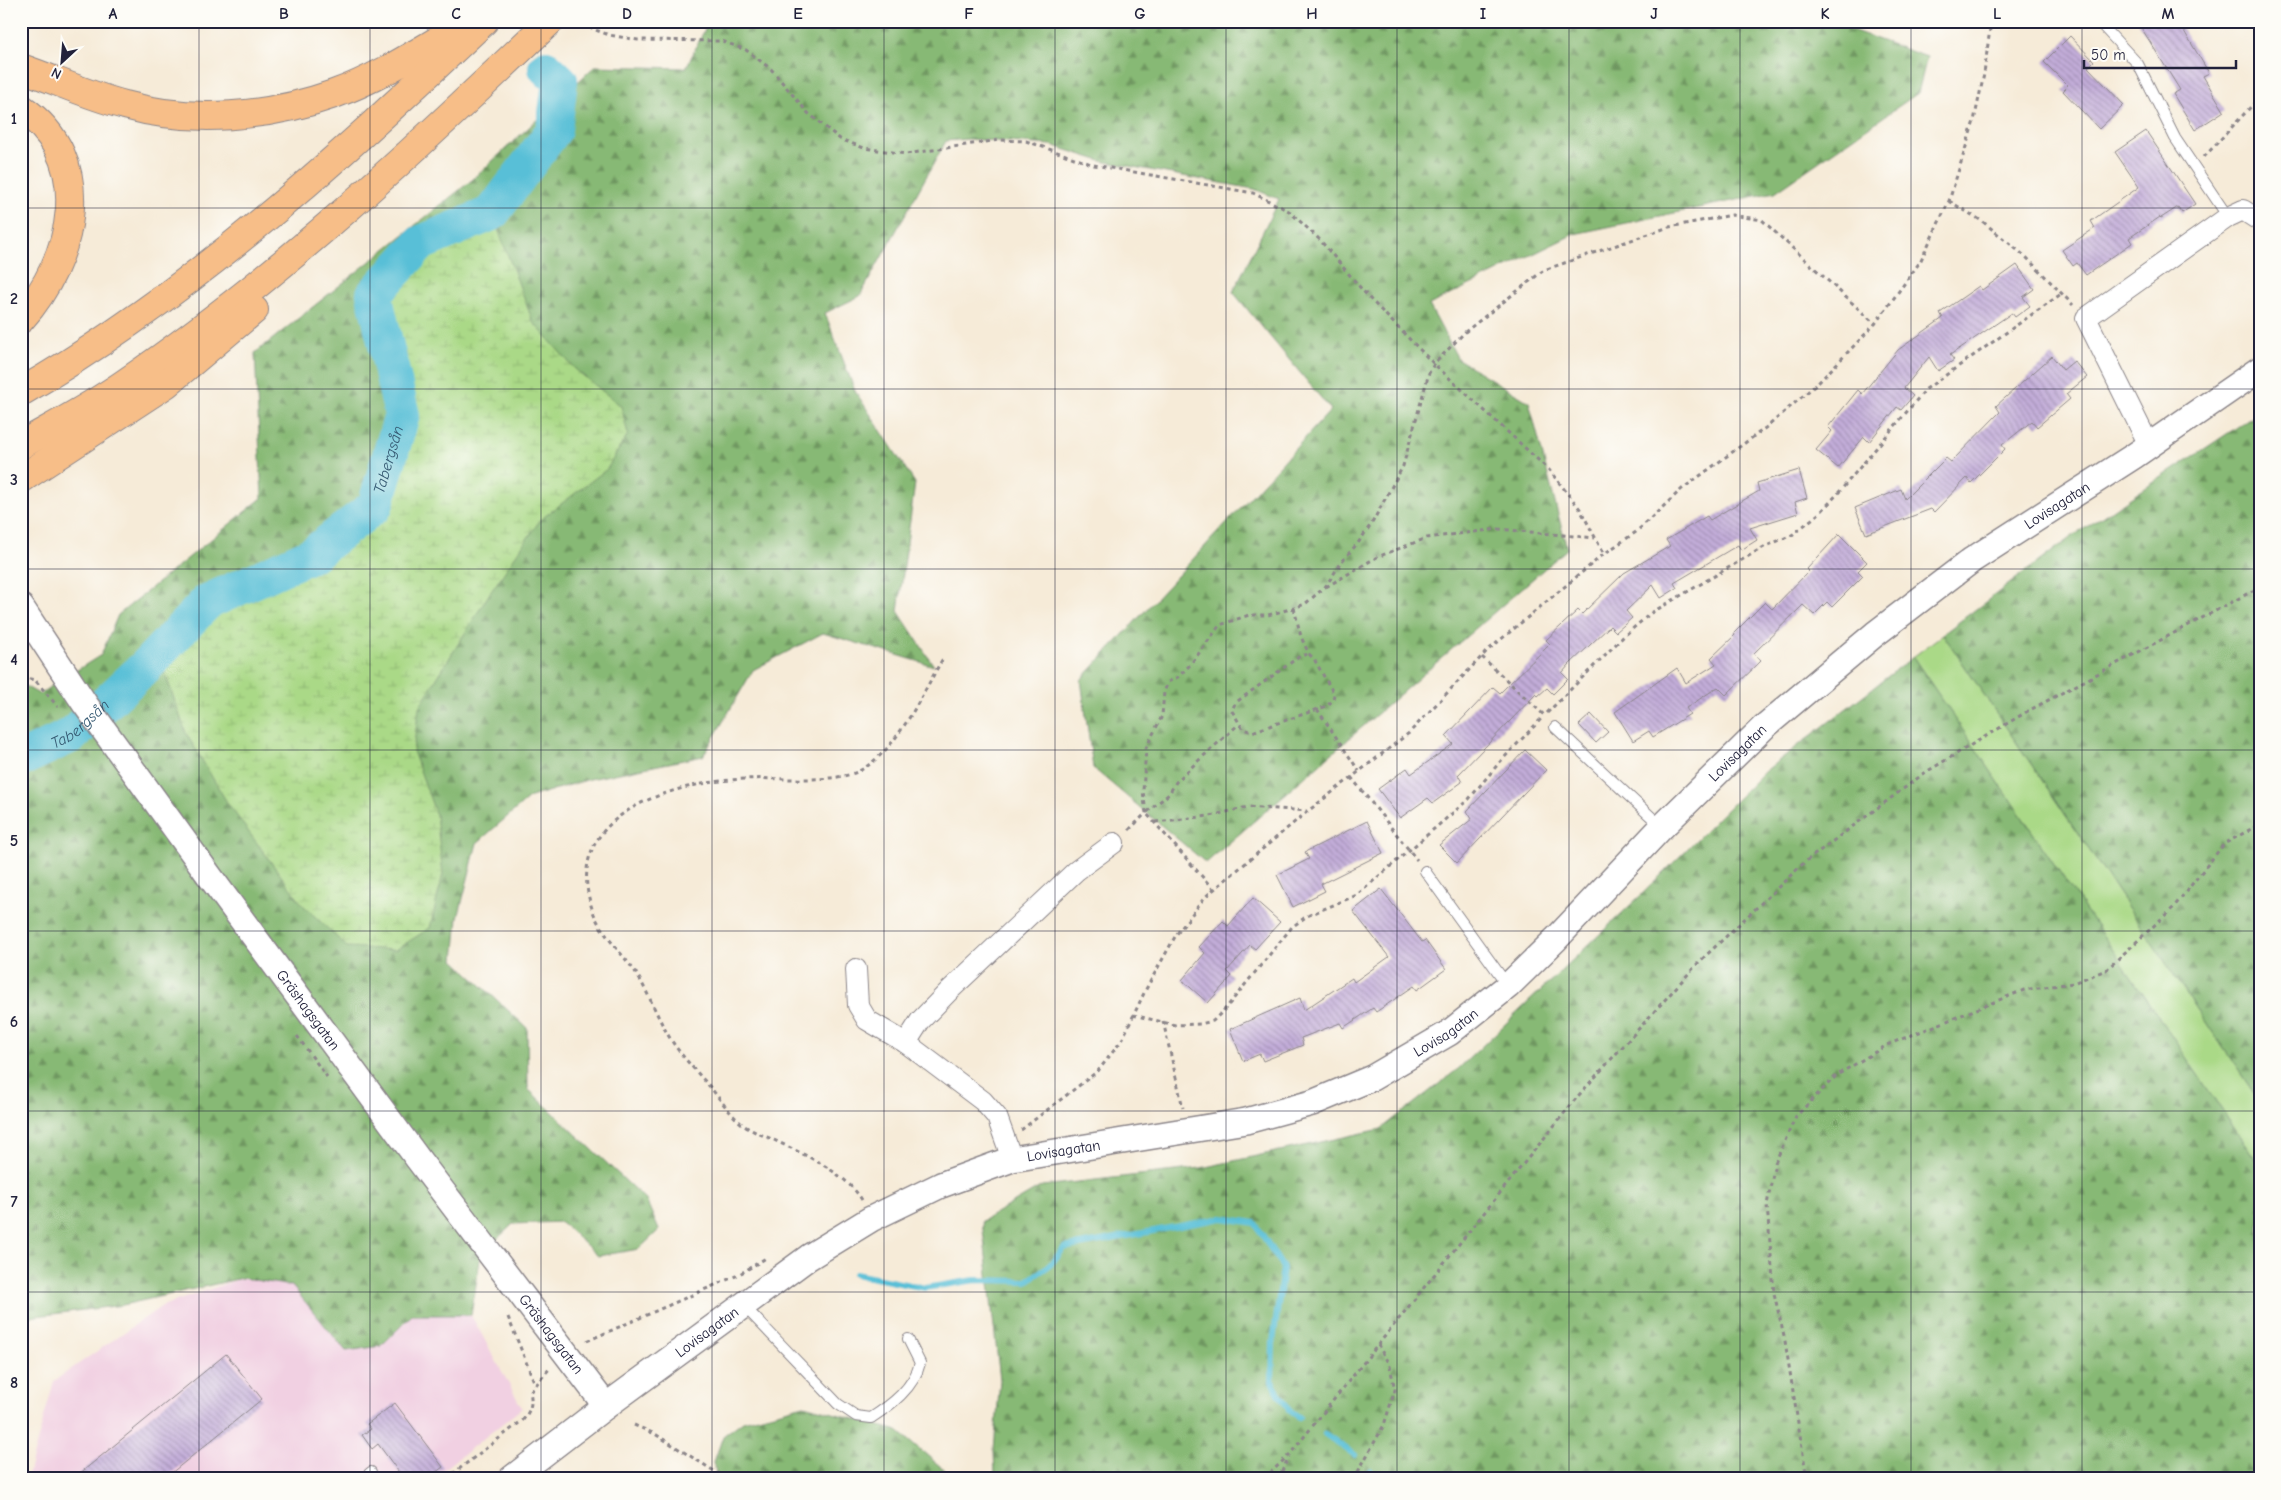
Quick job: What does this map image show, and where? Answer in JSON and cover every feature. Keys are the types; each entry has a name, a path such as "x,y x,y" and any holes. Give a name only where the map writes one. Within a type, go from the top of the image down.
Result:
{"highway":[{"path":"21,392 107,339 229,249 309,183 434,54 471,21"},
{"path":"21,68 90,95 126,106 168,114 213,116 294,105 334,94 379,74 434,54 484,21"},
{"path":"21,479 166,384 219,341 266,299 400,164 550,21"},
{"path":"21,108 30,114 47,133 60,153 68,174 71,199 64,248 41,293 21,319"},
{"path":"21,445 124,384 206,326 309,243 400,164"}],"street":[{"path":"2149,446 2086,318 2228,217 2243,210 2259,218"},
{"name":"Lovisagatan","path":"511,1479 606,1406 809,1257 871,1219 941,1185 1008,1149 1185,1132 1274,1114 1312,1103 1372,1078 1449,1033 1508,986 1556,939 1662,827 1764,727 1875,634 1972,560 2149,446 2260,369"},
{"name":"Gräshagsgatan","path":"25,620 74,709 101,727 412,1151 606,1406"},
{"path":"906,1043 920,1021 950,990 1076,871 1114,843"},
{"name":"Lovisagatan","path":"856,969 858,1005 867,1020 906,1043 983,1101 997,1117 1008,1149"}],"lane":[{"path":"2098,21 2138,64 2175,138 2228,217"},
{"path":"1555,727 1662,827"},
{"path":"1425,871 1508,986"},
{"path":"743,1305 838,1404 856,1416 871,1418 894,1403 918,1374 920,1363 908,1339"}],"path":[{"path":"583,21 609,35 638,40 722,40 746,50 771,69 815,118 840,139 864,148 906,154 999,140 1026,141 1094,165 1253,193 1289,211 1319,239 1370,299 1434,364 1549,470 1580,509 1604,554"},
{"path":"1008,1149 1019,1132 1098,1071 1122,1040 1133,1015 1176,935 1205,897 1308,811 1409,733 1482,657 1604,554 1636,532 1682,489 1775,420 1818,383 1874,324 1920,262 1950,201 1974,121 1984,74 1991,21"},
{"path":"2194,167 2260,97"},
{"path":"1950,201 1982,221 2019,251 2086,318"},
{"path":"1325,587 1372,523 1403,466 1429,373 1434,364 1465,332 1544,270 1669,227 1732,215 1762,220 1874,324"},
{"path":"1133,1015 1176,1025 1200,1024 1213,1021 1226,1008 1292,927 1307,916 1357,895 1469,799 1499,763 1624,636 1651,613 1764,547 1792,535 1821,512 1926,389 2061,294"},
{"path":"1214,890 1146,814 1143,791 1146,748 1162,716 1164,692 1168,682 1178,677 1190,665 1220,626 1249,615 1268,614 1305,604 1325,587 1377,557 1427,538 1498,529 1595,538"},
{"path":"1264,1479 1291,1453 1578,1096 1699,962 1806,861 1926,772 2028,711 2260,587"},
{"path":"1294,608 1301,637 1308,654 1314,658 1334,694 1333,700 1327,706 1252,732 1243,730 1232,711 1234,703 1300,656 1308,654"},
{"path":"1482,657 1555,727"},
{"path":"871,1219 856,1191 834,1173 798,1151 743,1125 685,1061 667,1034 640,979 594,915 587,874 590,856 600,834 613,820 628,809 648,800 710,783 745,779 844,776 868,766 896,736 942,660"},
{"path":"21,677 35,680 74,709"},
{"path":"1318,709 1359,771"},
{"path":"1114,843 1169,794 1176,782 1239,724"},
{"path":"1351,777 1425,871"},
{"path":"1154,822 1210,816 1248,807 1308,811"},
{"path":"1807,1479 1785,1341 1774,1293 1767,1205 1775,1163 1796,1116 1838,1075 1886,1045 2024,990 2073,983 2106,970 2173,908 2224,844 2260,824"},
{"path":"1163,1022 1183,1105 1182,1119 1185,1132"},
{"path":"1354,1479 1384,1426 1395,1390 1390,1366 1378,1346"},
{"path":"446,1479 523,1420 530,1412 532,1400 530,1392 550,1368"},
{"path":"634,1425 655,1434 726,1479"},
{"path":"1278,1479 1291,1453"}],"shaded area":[{"path":"242,1278 292,1286 304,1299 381,1346 412,1315 471,1315 522,1408 432,1479 27,1479 54,1381 162,1306"}],"green space":[{"path":"709,21 1827,21 1927,57 1918,93 1775,192 1574,234 1429,305 1458,359 1529,402 1567,549 1206,863 1093,768 1081,680 1331,410 1233,292 1279,199 1254,189 1101,161 1051,145 968,139 946,141 860,296 825,313 855,391 915,483 898,611 934,666 823,633 753,670 703,756 590,779 530,797 477,843 458,918 454,960 527,1028 528,1089 646,1200 659,1230 639,1249 598,1256 561,1222 513,1224 481,1254 471,1315 412,1315 381,1346 346,1351 292,1286 242,1278 123,1305 21,1318 21,684 39,694 101,655 118,615 262,498 255,353 472,180 595,66 686,68"},
{"path":"492,213 533,322 575,369 621,406 628,434 607,469 540,520 488,596 419,707 413,751 436,815 443,874 430,928 395,950 347,947 302,904 228,804 186,733 158,653 207,602 313,554 375,506 402,415 374,294 421,243"},
{"path":"2260,412 2260,1102 1943,634 2070,538"},
{"path":"1943,634 2260,1102 2260,1166 1913,657"},
{"path":"1913,657 2260,1166 2260,1479 717,1479 714,1462 723,1436 743,1421 804,1405 898,1431 947,1472 995,1477 994,1450 1000,1380 982,1221 1042,1186 1201,1168 1381,1129 1458,1069 1641,895 1764,772"}],"building":[{"path":"2137,21 2178,21 2209,73 2203,76 2224,111 2195,130 2173,94 2180,90"},
{"path":"2070,36 2094,61 2088,67 2124,105 2099,129 2063,91 2068,86 2044,62"},
{"path":"2146,131 2195,204 2182,213 2178,207 2160,217 2129,238 2132,243 2086,275 2077,263 2073,266 2062,250 2095,228 2091,221 2139,187 2115,152"},
{"path":"2017,265 2034,289 2023,297 2030,306 2015,317 2012,313 1950,355 1954,360 1938,371 1929,357 1904,388 1913,396 1901,410 1897,407 1869,442 1864,437 1838,468 1816,450 1832,431 1828,427 1858,390 1862,394 1898,350 1943,318 1940,313 1979,286 1982,290"},
{"path":"2052,356 2063,370 2074,361 2087,377 2066,394 2070,399 2037,427 2032,421 2002,445 2005,449 1971,483 1967,478 1934,512 1931,509 1866,534 1855,508 1901,489 1905,499 1946,458 1951,462 2000,412 1996,406"},
{"path":"1799,470 1807,498 1795,502 1798,513 1750,528 1757,540 1741,550 1738,545 1674,583 1677,588 1661,598 1653,585 1626,611 1632,618 1616,632 1610,626 1570,664 1562,673 1568,679 1553,694 1547,688 1538,696 1536,694 1458,775 1462,782 1433,803 1428,798 1400,818 1378,789 1407,768 1411,774 1453,744 1446,736 1493,687 1500,693 1550,644 1546,640 1578,610 1582,614 1624,573 1670,546 1666,540 1707,516 1710,520 1759,491 1757,483"},
{"path":"1839,534 1867,562 1858,571 1863,576 1832,607 1827,602 1814,615 1803,605 1754,653 1761,661 1726,695 1718,687 1686,708 1690,714 1653,737 1649,731 1633,741 1615,712 1677,668 1686,683 1716,664 1711,658 1735,635 1734,633 1765,602 1772,609 1809,571 1807,569"},
{"path":"1591,714 1608,732 1596,743 1579,725"},
{"path":"1525,750 1546,770 1457,863 1439,845 1472,819 1467,811"},
{"path":"1367,821 1383,853 1321,884 1325,891 1293,907 1277,875 1309,859 1305,852"},
{"path":"1381,889 1422,942 1425,940 1446,969 1417,990 1414,986 1376,1012 1373,1008 1343,1028 1340,1023 1301,1038 1303,1045 1263,1061 1260,1054 1243,1061 1230,1029 1300,998 1304,1010 1352,978 1354,982 1389,957 1353,911"},
{"path":"1253,898 1280,922 1255,949 1250,945 1227,971 1232,976 1208,1003 1182,980 1205,953 1199,947 1223,921 1228,926"},
{"path":"226,1354 262,1399 164,1479 73,1479"},
{"path":"395,1403 443,1467 427,1479 404,1479 378,1444 372,1449 362,1435 371,1429 367,1424"}],"waterway":[{"name":"Tabergsån","path":"21,759 72,735 145,667 207,602 313,554 375,506 402,415 374,294 421,243 492,213 554,130 560,81 546,68"},
{"path":"855,1274 925,1288 975,1280 1027,1281 1050,1265 1064,1248 1222,1218 1255,1223 1283,1268 1273,1342 1272,1382 1289,1410 1299,1417"},
{"path":"1325,1434 1355,1455"},
{"path":"1370,1471 1377,1479"}]}
